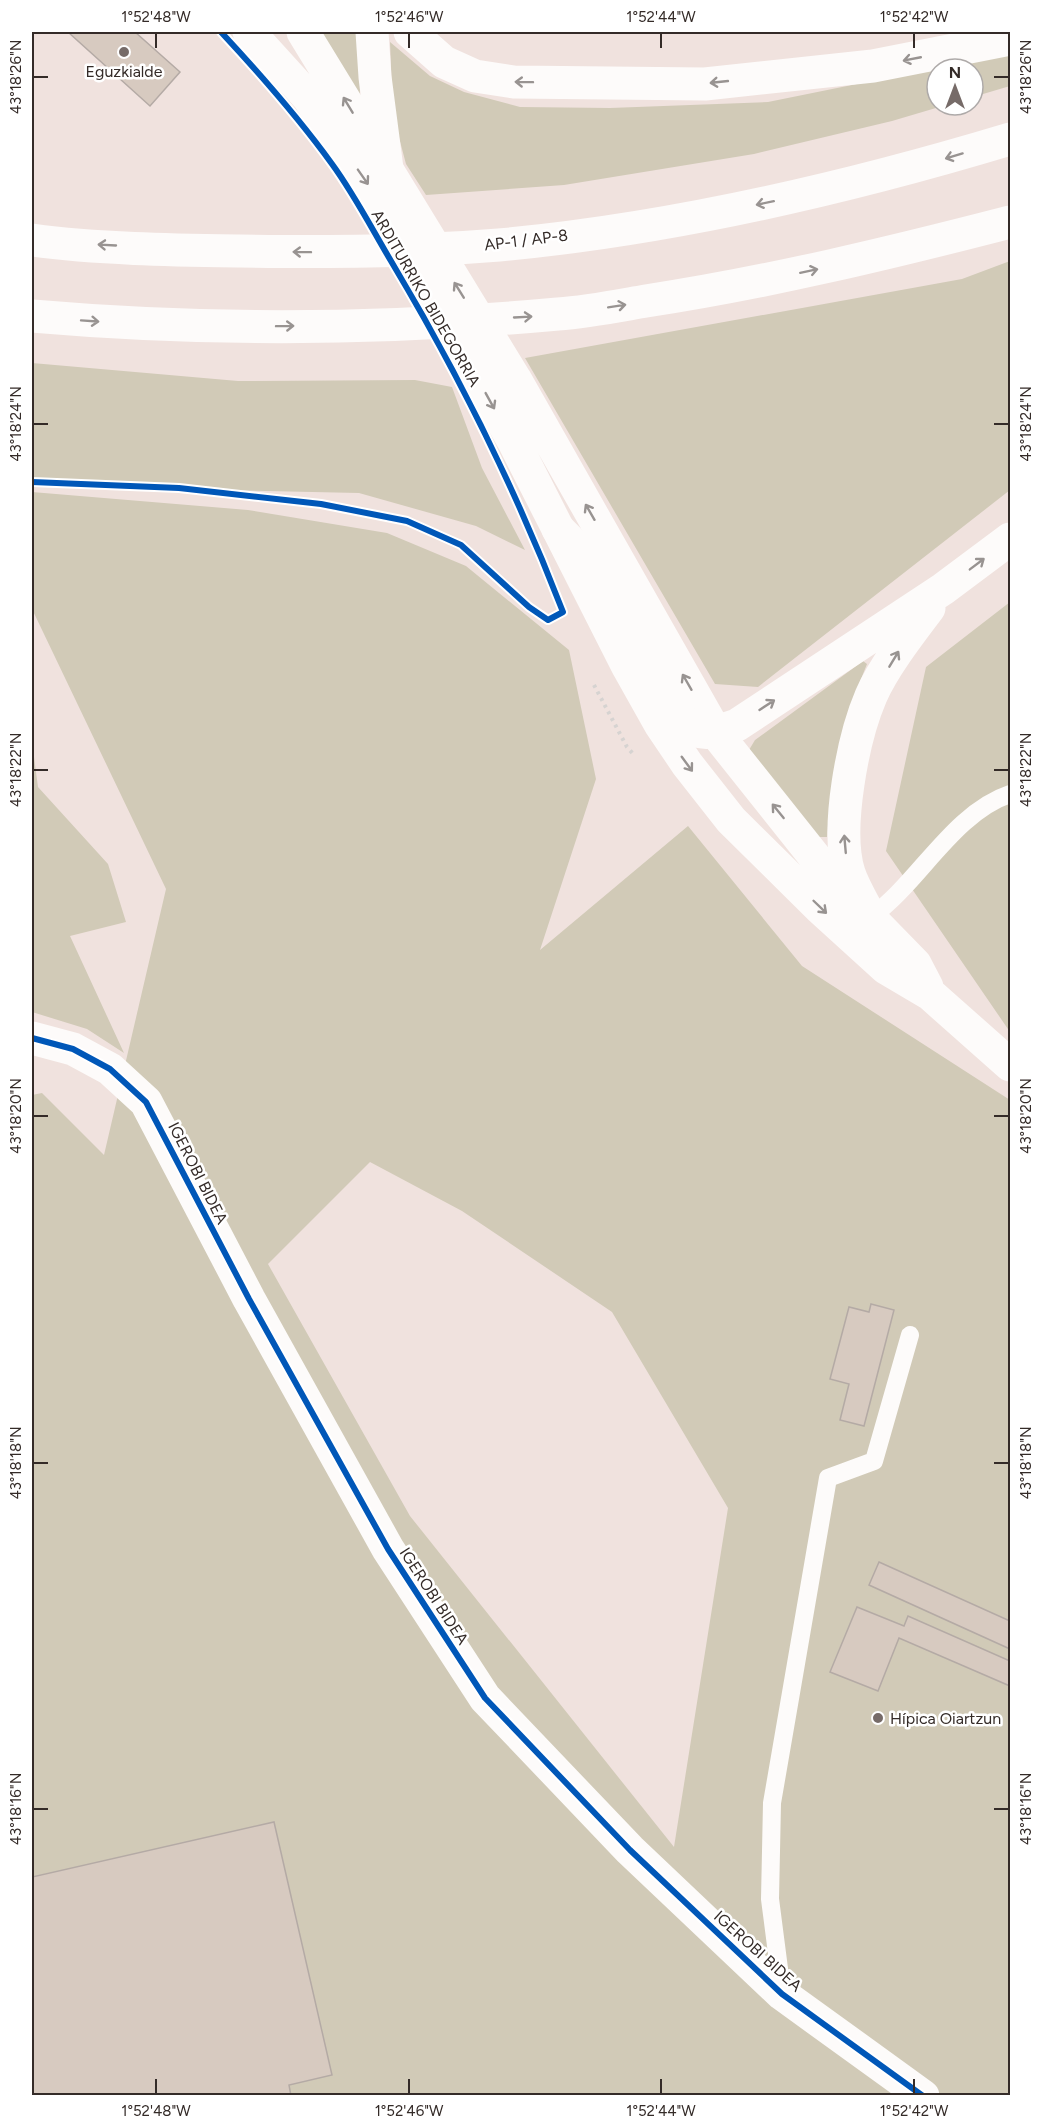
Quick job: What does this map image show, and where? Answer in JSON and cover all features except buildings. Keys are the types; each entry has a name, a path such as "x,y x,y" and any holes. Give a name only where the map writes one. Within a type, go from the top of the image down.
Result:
{"main road":[{"path":"249,32 308,97 375,195 515,444 660,724 731,820 886,968 930,994 1011,1065"},
{"path":"303,32 387,174 515,379 716,733 834,880 915,964 930,994"},
{"path":"372,32 378,106 387,174"},
{"path":"410,32 438,57 459,69 494,80 526,82 705,84 873,66 1011,39"},
{"name":"AP-1 / AP-8","path":"32,240 196,250 360,253 500,244 696,218 888,176 1011,139"},
{"path":"32,316 188,327 402,324 559,314 732,287 864,260 1011,222"},
{"path":"558,530 597,568 685,725 699,733 716,733 736,725 943,589 1011,539"},
{"path":"871,918 849,872 844,842 844,798 871,696 908,636 943,589"},
{"name":"IGEROBI BIDEA","path":"32,1038 73,1049 110,1069 147,1102 244,1288 388,1549 485,1698 630,1850 783,1994 923,2096"}],"lane":[{"path":"871,918 900,892 949,836 999,798 1011,794"},
{"path":"783,1994 770,1899 772,1803 828,1478 874,1461 910,1335"}],"shaded area":[{"path":"320,32 359,32 360,99"},
{"path":"390,42 430,76 464,92 520,107 610,108 768,102 925,70 925,111 754,154 564,185 426,195 406,164 393,115"},
{"path":"1010,53 1010,86 985,93 985,58"},
{"path":"1010,261 1010,490 758,687 715,684 525,358 962,279"},
{"path":"32,363 238,381 415,380 452,387 482,468 525,550 476,526 359,493 32,486"},
{"path":"32,492 248,510 387,533 466,566 569,650 596,779 540,950 688,826 802,966 1010,1100 1010,2095 32,2095 32,1095 42,1093 104,1155 166,889 32,609","holes":["370,1162 462,1211 612,1312 728,1508 674,1847 410,1516 268,1264"]},
{"path":"1010,602 1010,1032 886,851 926,667"},
{"path":"863,661 867,664 845,728 835,771 827,837 819,837 749,750 755,740"},
{"path":"32,742 38,787 108,864 126,922 70,936 124,1053 87,1029 32,1012"}],"cycle path":[{"name":"ARDITURRIKO BIDEGORRIA","path":"32,482 179,488 321,504 407,521 461,545 529,607 548,620 563,612 506,477 440,346 363,212 340,175 306,129 221,32"},
{"path":"32,1038 73,1049 110,1069 146,1102 249,1299 388,1549 485,1698 630,1850 782,1994 923,2096"}],"place":[{"name":"Eguzkialde","path":"124,52"},
{"name":"Hípica Oiartzun","path":"878,1718"}]}
